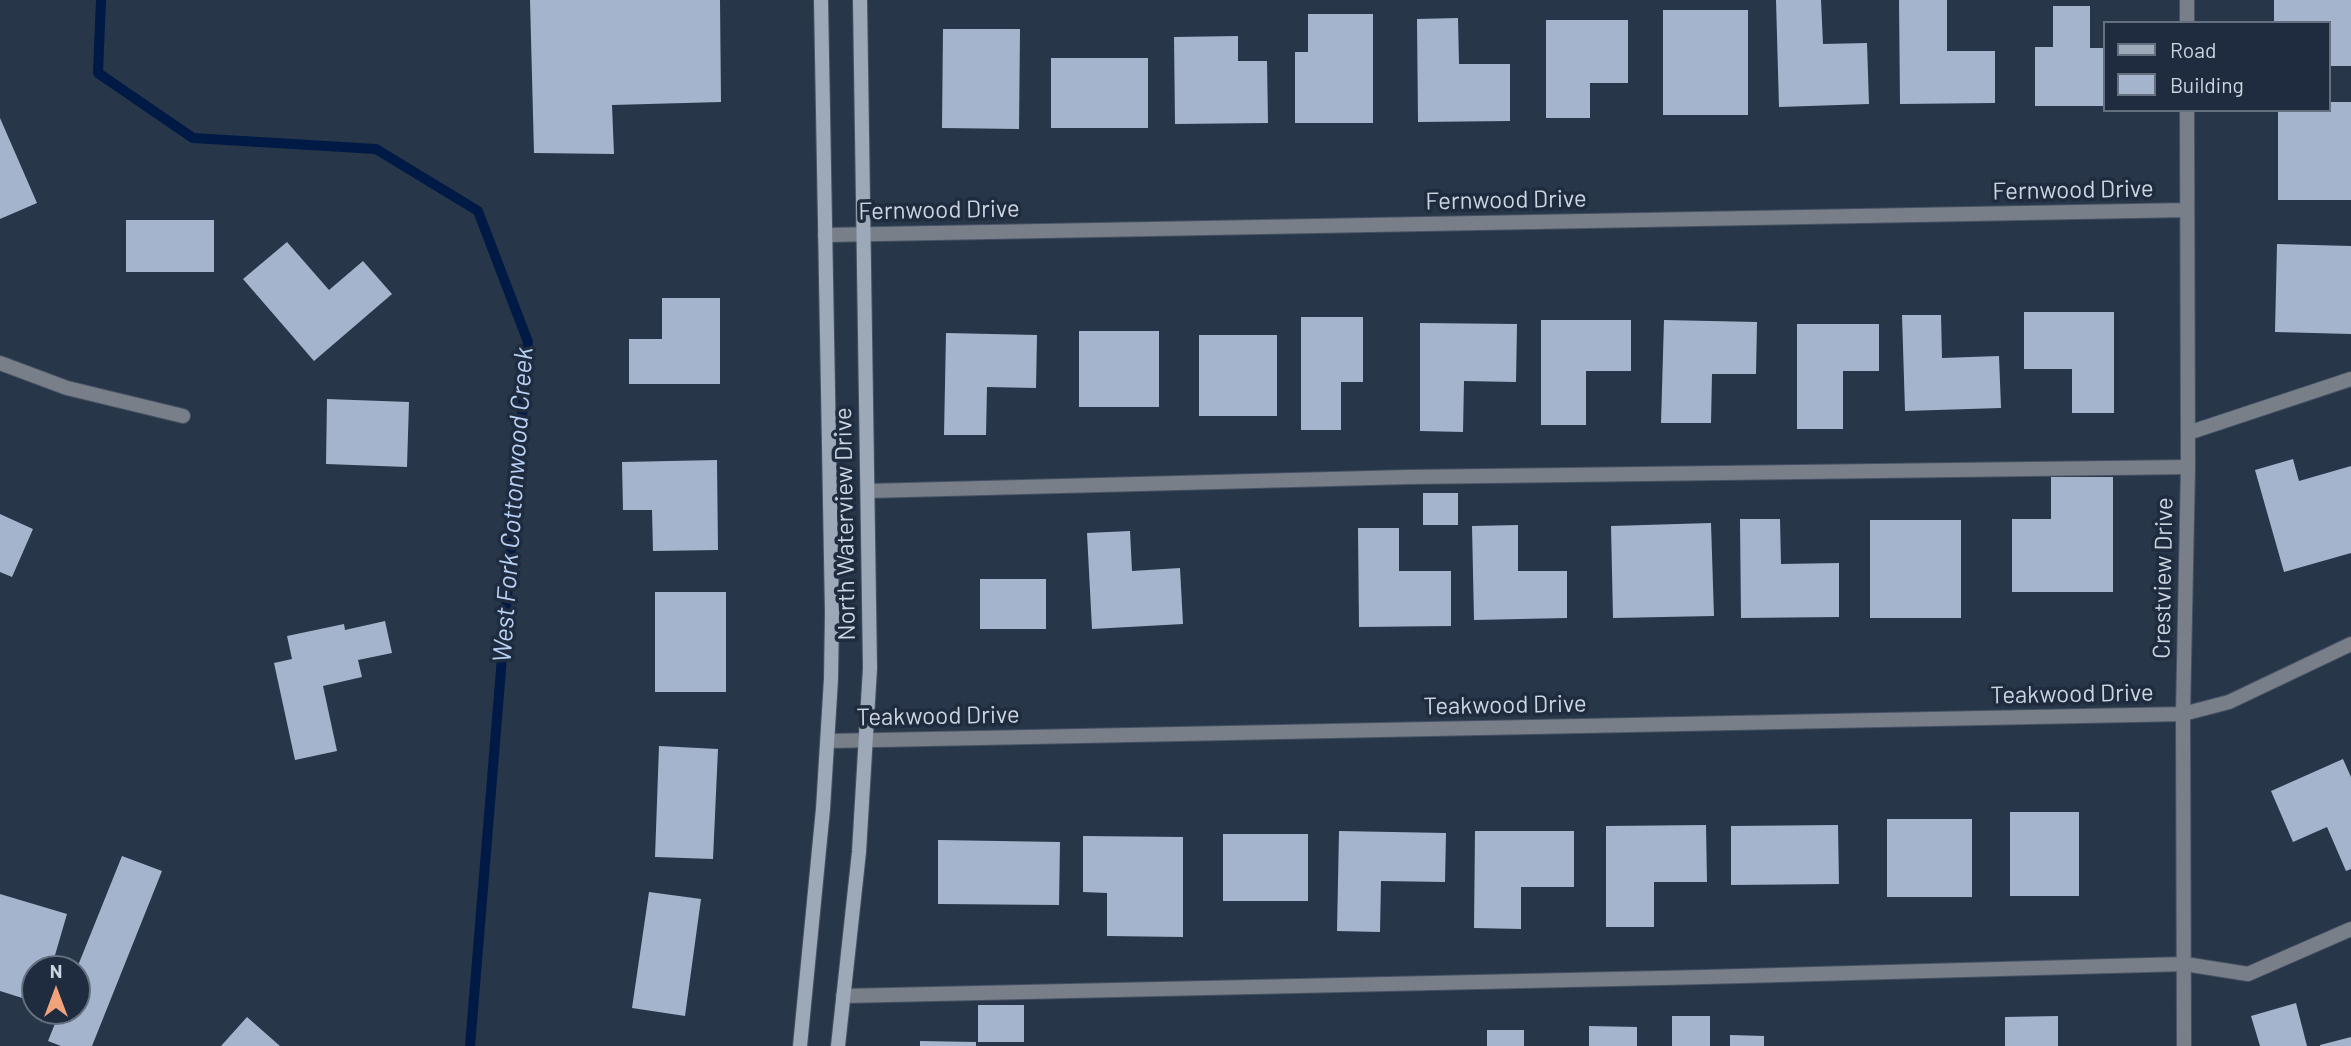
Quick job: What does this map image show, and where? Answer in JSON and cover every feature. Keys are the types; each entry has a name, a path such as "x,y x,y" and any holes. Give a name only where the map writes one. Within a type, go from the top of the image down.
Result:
{"street":[{"name":"North Waterview Drive","path":"800,1046 828,741 832,613 821,0"},
{"name":"North Waterview Drive","path":"838,1046 859,852 870,668 860,0"},
{"path":"2187,0 2187,21"},
{"name":"Crestview Drive","path":"2183,1046 2183,714 2188,467 2187,112"},
{"name":"Fernwood Drive","path":"825,235 2187,210"},
{"path":"0,363 67,388 183,416"},
{"path":"2188,433 2351,379"},
{"path":"868,491 1409,477 2188,467"},
{"name":"Teakwood Drive","path":"828,741 2183,714 2229,702 2351,644"},
{"path":"843,996 2185,964 2248,974 2351,929"}],"building":[{"path":"530,0 720,0 721,102 612,105 614,154 534,153"},
{"path":"1776,0 1821,0 1823,44 1867,43 1869,104 1779,107"},
{"path":"1899,0 1947,0 1947,51 1995,51 1995,103 1900,104"},
{"path":"2274,0 2351,0 2351,66 2330,66 2330,21 2274,21"},
{"path":"2053,6 2090,6 2090,48 2102,48 2102,106 2035,106 2035,47 2053,47"},
{"path":"1663,10 1748,10 1748,115 1663,115"},
{"path":"1308,14 1373,14 1373,123 1295,123 1295,52 1308,52"},
{"path":"1458,18 1459,64 1510,64 1510,121 1418,122 1417,19"},
{"path":"1546,20 1628,20 1628,83 1590,83 1590,118 1546,118"},
{"path":"943,29 1020,29 1019,129 942,128"},
{"path":"1238,36 1238,61 1267,61 1268,123 1175,124 1174,37"},
{"path":"1051,58 1148,58 1148,128 1051,128"},
{"path":"2330,102 2351,102 2351,200 2278,200 2278,112 2330,112"},
{"path":"0,118 37,203 0,219"},
{"path":"126,220 214,220 214,272 126,272"},
{"path":"287,242 329,290 363,261 392,294 314,361 243,279"},
{"path":"2277,244 2351,246 2351,334 2275,332"},
{"path":"662,298 720,298 720,384 629,384 629,339 662,339"},
{"path":"2024,312 2114,312 2114,413 2072,413 2072,369 2024,369"},
{"path":"1902,315 1941,315 1942,358 1999,356 2001,408 1905,411"},
{"path":"1301,317 1363,317 1363,382 1341,382 1341,430 1301,430"},
{"path":"1541,320 1631,320 1631,371 1586,371 1586,425 1541,425"},
{"path":"1664,320 1757,322 1756,374 1712,374 1711,423 1661,423"},
{"path":"1420,323 1517,324 1516,382 1464,381 1463,432 1420,431"},
{"path":"1797,324 1879,324 1879,371 1843,371 1843,429 1797,429"},
{"path":"1079,331 1159,331 1159,407 1079,407"},
{"path":"946,333 1037,335 1036,388 987,387 986,435 944,435"},
{"path":"1199,335 1277,335 1277,416 1199,416"},
{"path":"327,399 409,402 407,467 326,464"},
{"path":"2293,459 2299,481 2351,466 2351,553 2284,572 2255,470"},
{"path":"717,460 718,550 653,551 652,510 623,510 622,462"},
{"path":"2051,477 2113,477 2113,592 2012,592 2012,519 2051,519"},
{"path":"1423,493 1458,493 1458,525 1423,525"},
{"path":"0,514 33,529 12,577 0,572"},
{"path":"1740,519 1780,519 1781,564 1839,563 1839,617 1741,618"},
{"path":"1870,520 1961,520 1961,618 1870,618"},
{"path":"1711,523 1714,616 1613,618 1611,526"},
{"path":"1518,525 1518,571 1567,571 1567,618 1474,620 1472,526"},
{"path":"1358,528 1399,528 1399,571 1451,571 1451,626 1359,627"},
{"path":"1130,531 1132,571 1180,568 1183,624 1092,629 1087,533"},
{"path":"980,579 1046,579 1046,629 980,629"},
{"path":"655,592 726,592 726,692 655,692"},
{"path":"385,621 392,653 358,660 362,677 323,686 337,751 295,760 274,663 292,659 287,636 344,624 345,630"},
{"path":"659,746 718,749 713,859 655,857"},
{"path":"2343,759 2351,777 2351,869 2346,871 2327,827 2293,842 2271,791"},
{"path":"2010,812 2079,812 2079,896 2010,896"},
{"path":"1887,819 1972,819 1972,897 1887,897"},
{"path":"1706,825 1707,882 1654,882 1654,927 1606,927 1606,826"},
{"path":"1838,825 1839,884 1731,885 1731,826"},
{"path":"1339,831 1446,833 1445,882 1381,881 1380,932 1337,931"},
{"path":"1475,831 1574,831 1574,887 1521,887 1521,929 1474,928"},
{"path":"1223,834 1308,834 1308,901 1223,901"},
{"path":"1083,836 1183,837 1183,937 1107,936 1107,893 1083,892"},
{"path":"938,840 1060,842 1059,905 938,904"},
{"path":"122,856 162,871 92,1046 61,1046 48,1041 54,1025 91,1025 91,955 82,955"},
{"path":"649,892 701,899 685,1016 632,1008"},
{"path":"0,894 67,914 55,955 21,955 21,998 0,991"},
{"path":"2296,1003 2307,1046 2260,1046 2251,1016"},
{"path":"978,1005 1024,1005 1024,1042 978,1042"},
{"path":"1672,1016 1710,1016 1710,1046 1672,1046"},
{"path":"2058,1016 2058,1046 2005,1046 2005,1017"},
{"path":"247,1017 280,1046 221,1046"},
{"path":"1589,1026 1637,1027 1637,1046 1589,1046"},
{"path":"1487,1030 1524,1030 1524,1046 1487,1046"},
{"path":"1730,1035 1764,1036 1764,1046 1730,1046"},
{"path":"2351,1037 2351,1046 2320,1046 2320,1045"},
{"path":"920,1041 976,1042 976,1046 920,1046"}],"waterway":[{"name":"West Fork Cottonwood Creek","path":"101,0 98,73 193,138 376,149 478,211 528,342 470,1046"}]}
